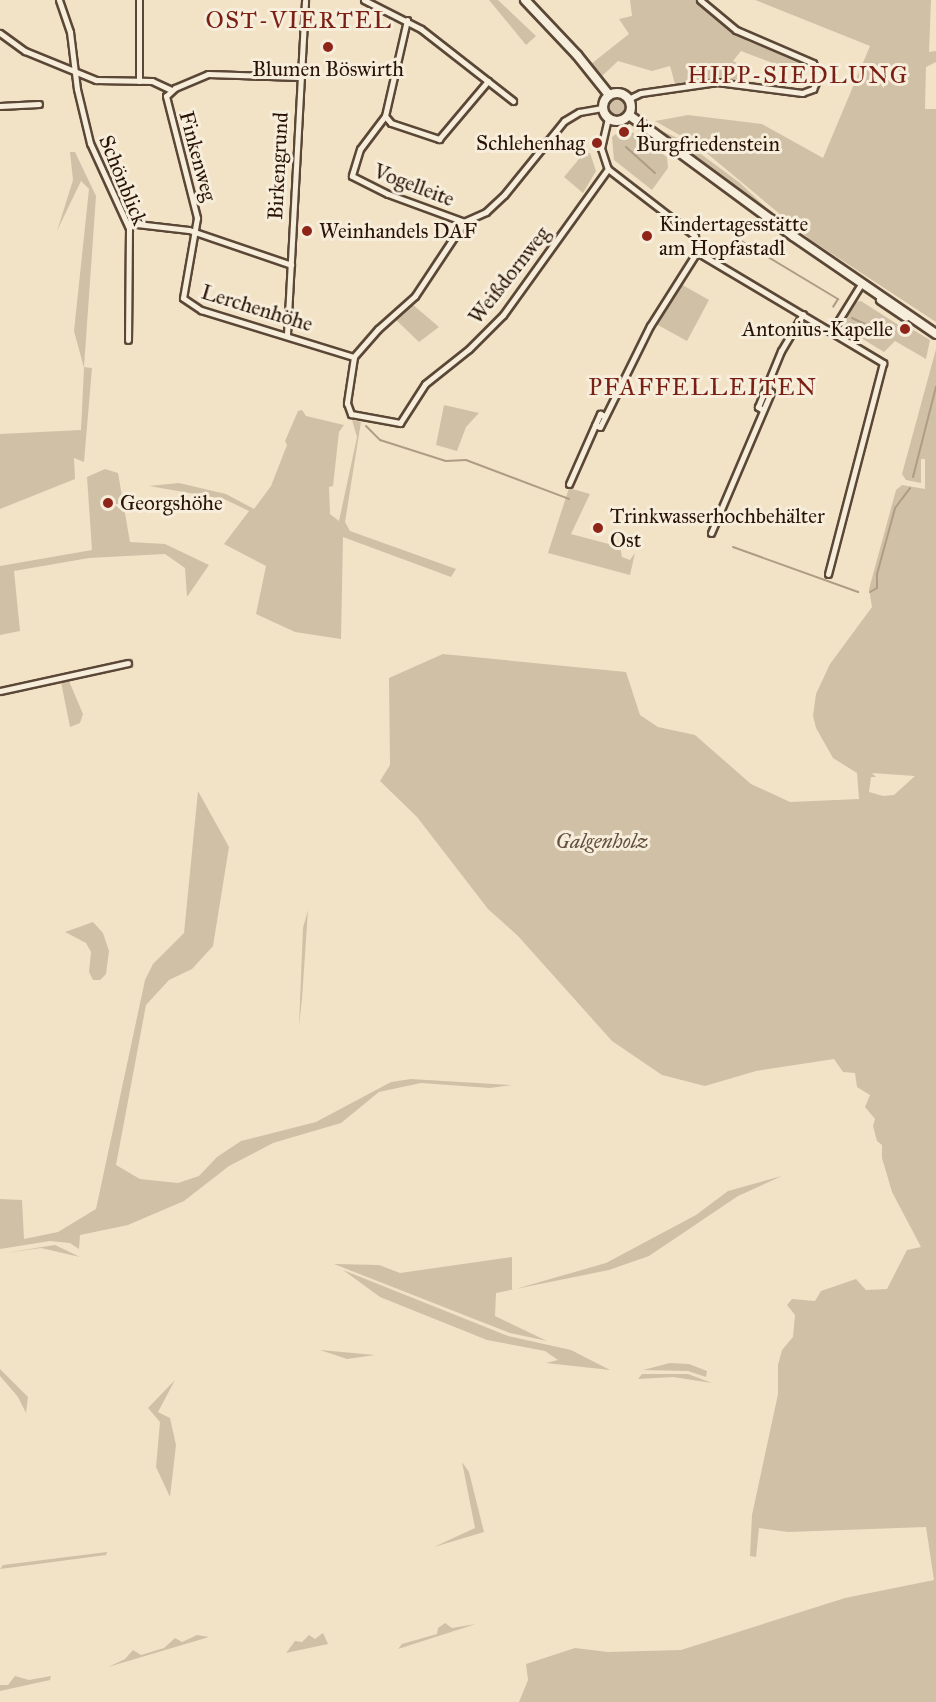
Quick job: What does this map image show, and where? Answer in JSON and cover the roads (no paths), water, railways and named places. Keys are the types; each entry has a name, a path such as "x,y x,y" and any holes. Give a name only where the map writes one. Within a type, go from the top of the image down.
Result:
{"street":[{"name":"Schönblick","path":"59,0 70,32 74,71 90,143 128,224 128,340"},
{"path":"138,81 139,0"},
{"name":"Birkengrund","path":"287,334 304,0"},
{"path":"364,0 406,20 513,101"},
{"path":"525,0 578,55 609,95"},
{"path":"628,99 641,93 717,82 796,92 813,89 819,76 813,63 736,30 700,0"},
{"path":"406,20 385,116 391,123 436,140 488,81"},
{"path":"0,33 25,51 104,81 158,83 171,90 220,73 299,78"},
{"name":"Finkenweg","path":"171,90 166,100 196,212 195,231"},
{"path":"609,95 619,93 628,99"},
{"path":"602,108 609,95"},
{"path":"628,99 629,115"},
{"path":"0,106 39,104"},
{"path":"602,108 608,118 620,122 629,115"},
{"path":"354,357 378,329 415,296 464,222 486,212 504,195 564,121 579,112 602,108"},
{"path":"629,115 861,284 935,334"},
{"name":"Vogelleite","path":"385,116 360,149 352,176 388,194 464,222"},
{"path":"569,484 600,414 605,416 650,326 697,252 695,236 608,169 602,148 608,118"},
{"name":"Weißdornweg","path":"354,357 347,403 354,416 400,423 425,384 482,338 503,315 608,169"},
{"path":"128,224 195,231 291,265"},
{"name":"Lerchenhöhe","path":"195,231 183,288 184,301 201,310 287,334 354,357"},
{"path":"697,252 883,363 828,574"},
{"path":"832,331 861,284"},
{"path":"711,533 771,392 766,389 781,351 803,314"},
{"path":"0,691 128,663"}],"waterway":[{"path":"626,147 655,173"},
{"path":"738,239 838,299 833,307"},
{"path":"852,318 891,336"},
{"path":"913,477 936,387"},
{"path":"366,426 380,440 446,461 466,460 569,499"},
{"path":"870,592 877,588 877,574 895,508 910,488"},
{"path":"733,547 858,592"}],"place":[{"name":"Blumen Böswirth","path":"328,47"},
{"name":"4. Burgfriedenstein","path":"624,132"},
{"name":"Schlehenhag","path":"597,143"},
{"name":"Weinhandels DAF","path":"307,231"},
{"name":"Kindertagesstätte am Hopfastadl","path":"647,236"},
{"name":"Antonius-Kapelle","path":"905,329"},
{"name":"Georgshöhe","path":"108,503"},
{"name":"Trinkwasserhochbehälter Ost","path":"598,528"}],"district":[{"name":"OST-VIERTEL","path":"299,21"},
{"name":"HIPP-SIEDLUNG","path":"798,76"},
{"name":"PFAFFELLEITEN","path":"703,388"}],"park label":[{"name":"Galgenholz","path":"602,841"}]}
